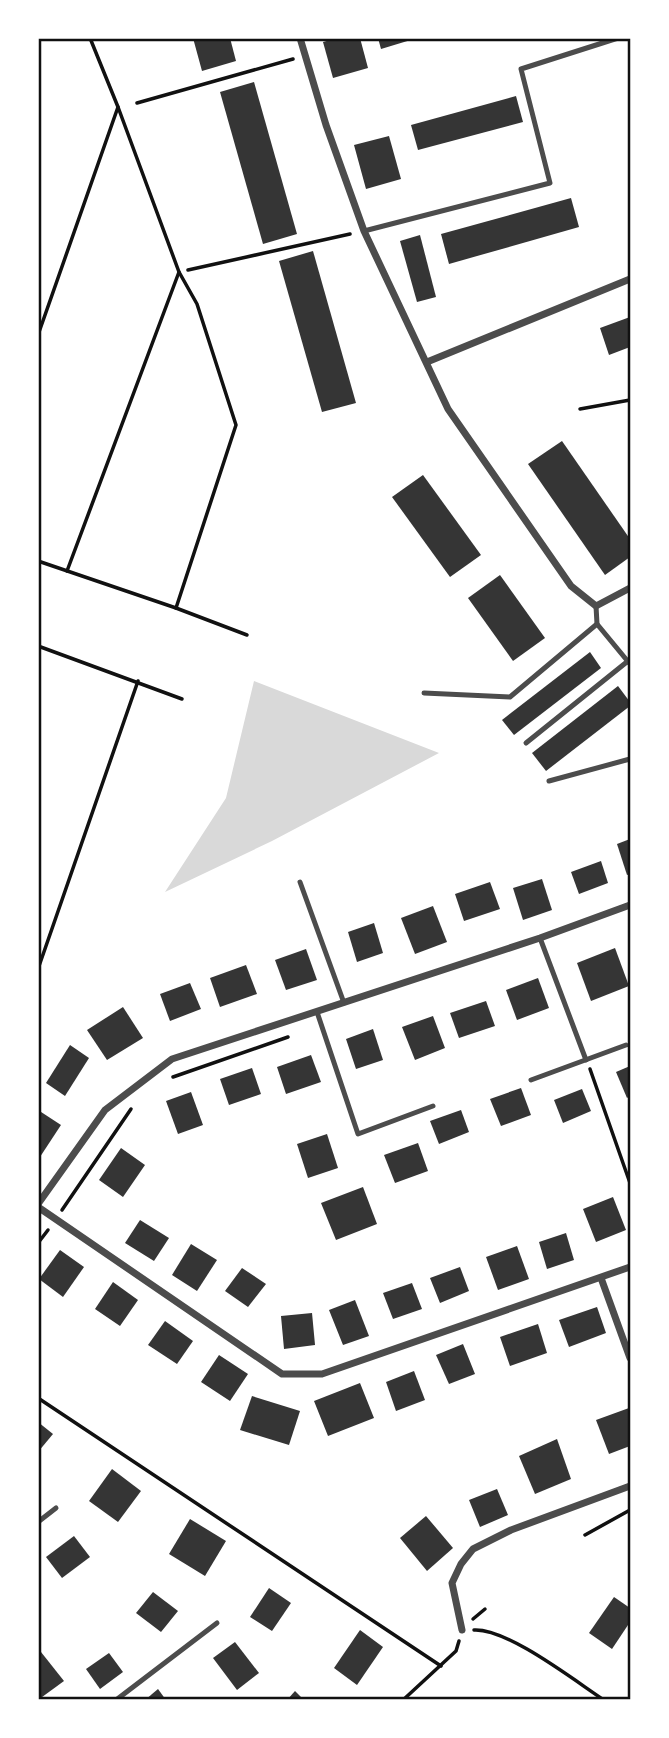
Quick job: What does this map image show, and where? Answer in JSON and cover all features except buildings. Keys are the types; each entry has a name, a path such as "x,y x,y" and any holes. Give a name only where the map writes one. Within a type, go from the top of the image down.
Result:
{"street":[{"path":"300,38 364,231 448,410 571,586 596,606 631,588"},
{"path":"426,362 631,279"},
{"path":"631,905 540,938 172,1059 105,1110 38,1206 282,1374 321,1374 631,1267"},
{"path":"601,1278 631,1358"},
{"path":"462,1630 452,1584 461,1564 473,1549 511,1530 631,1486"}],"lane":[{"path":"364,231 550,183 521,69 618,38"},
{"path":"526,743 629,662 597,624 596,606"},
{"path":"424,693 510,697 597,624"},
{"path":"549,781 631,759"},
{"path":"300,882 344,1003"},
{"path":"540,938 586,1060"},
{"path":"317,1012 358,1134 433,1106"},
{"path":"531,1080 626,1045"},
{"path":"38,1522 56,1508"},
{"path":"116,1699 217,1623"}],"path":[{"path":"90,38 179,272 197,304 236,425 176,608"},
{"path":"137,103 305,55"},
{"path":"38,335 118,107"},
{"path":"188,270 364,231"},
{"path":"67,571 179,272"},
{"path":"580,409 631,400"},
{"path":"38,561 247,635"},
{"path":"38,646 182,699"},
{"path":"38,969 138,681"},
{"path":"166,1082 176,1075 295,1035"},
{"path":"586,1060 631,1183"},
{"path":"38,1242 135,1104"},
{"path":"38,1398 441,1666"},
{"path":"585,1535 631,1510"},
{"path":"403,1699 456,1651 462,1630 485,1609"},
{"path":"462,1630 484,1629 521,1646 604,1699"}],"shaded area":[{"path":"254,681 439,753 272,841 165,892 226,798"}]}
